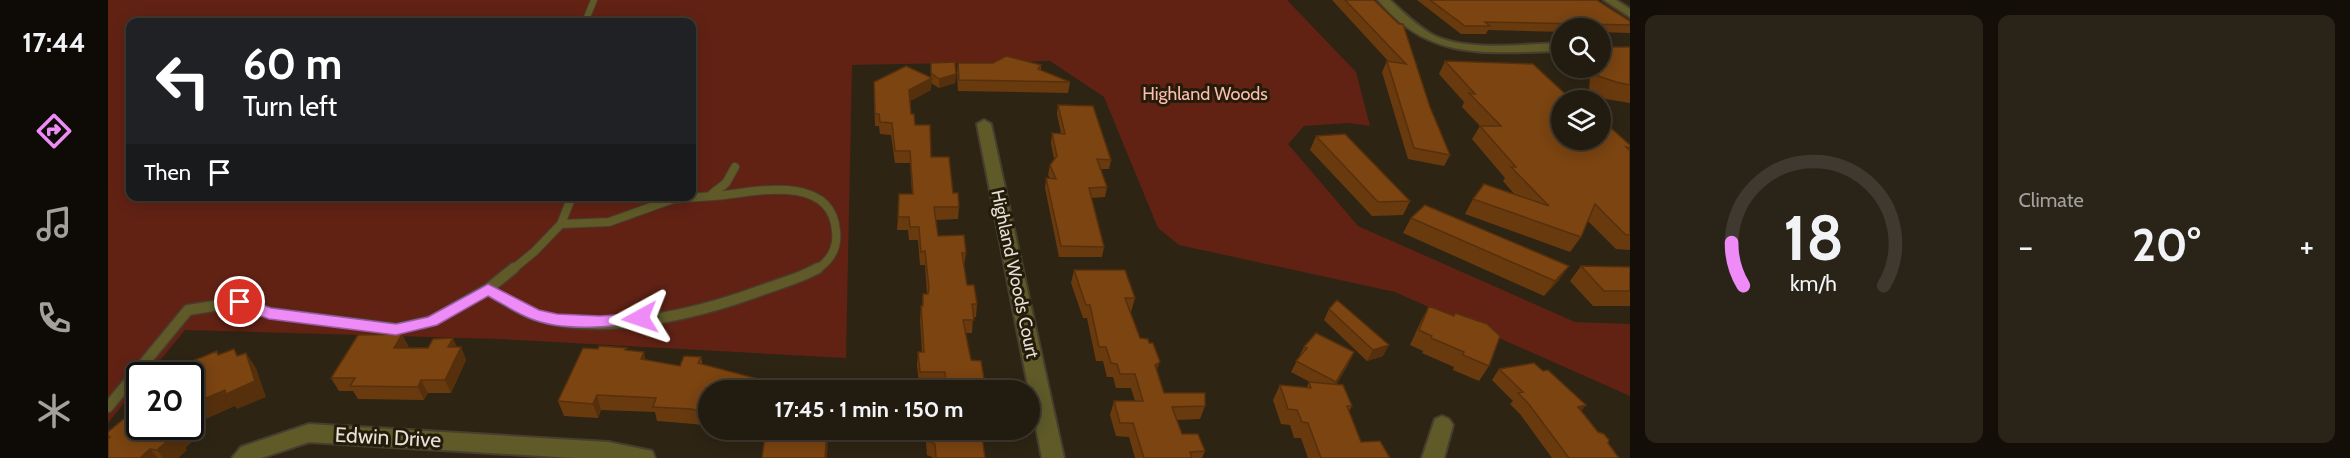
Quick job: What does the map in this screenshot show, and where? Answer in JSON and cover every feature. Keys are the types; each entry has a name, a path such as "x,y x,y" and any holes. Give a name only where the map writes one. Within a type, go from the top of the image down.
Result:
{"street":[{"path":"1383,0 1417,30 1436,40 1466,46 1551,47"},
{"path":"1609,0 1630,14"},
{"name":"Highland Woods Court","path":"984,124 1053,458"},
{"path":"1433,458 1442,425"},
{"name":"Edwin Drive","path":"243,458 249,453 309,433 608,451 644,458"}],"lane":[{"path":"587,18 594,0"},
{"path":"709,196 726,183 735,168"},
{"path":"488,289 535,315 557,319 600,322 679,315 705,309 806,274 826,264 834,251 837,230 832,214 818,197 800,191 764,189 696,197"},
{"path":"108,407 188,310 240,302 269,313 396,329 432,321 488,289 534,252 561,224 570,201"},
{"path":"561,224 597,224 622,219 662,201"}],"green space":[{"name":"Highland Woods","path":"108,0 1287,0 1356,72 1370,126 1349,123 1304,126 1288,144 1358,226 1575,322 1630,324 1630,396 1395,292 1179,245 1158,228 1104,97 1050,61 852,65 846,358 499,339 185,330 159,362 126,362 126,401 108,423"}],"building":[{"path":"1345,0 1374,0 1399,24 1403,24 1430,107 1450,155 1414,148 1387,61 1406,64"},
{"path":"1430,0 1597,0 1630,21 1630,25 1611,25 1611,18 1551,18 1551,23 1485,22 1490,26 1465,26"},
{"path":"1611,47 1630,47 1630,85 1604,78 1611,78"},
{"path":"1006,56 1041,65 1038,69 1070,82 959,80 958,63 993,63"},
{"path":"1445,61 1533,64 1561,90 1551,90 1551,150 1611,150 1611,129 1630,145 1630,148 1626,147 1630,151 1630,235 1626,235 1595,204 1581,237 1473,199 1484,184 1549,206 1511,167 1516,167 1480,126 1501,126 1469,93 1475,94"},
{"path":"955,62 956,74 939,79 931,73 931,63"},
{"path":"906,66 932,78 909,90 911,114 914,114 915,125 930,125 931,157 949,157 953,193 958,193 959,207 934,207 938,236 964,235 966,253 962,253 967,285 974,285 977,304 972,304 974,320 963,320 971,360 981,361 984,380 946,380 945,372 920,372 918,352 924,352 921,306 923,306 923,294 928,294 929,288 925,251 921,252 919,227 910,227 909,217 898,217 899,194 913,194 910,151 895,151 892,123 880,122 879,114 875,114 874,82"},
{"path":"1058,105 1093,106 1111,160 1097,159 1107,187 1089,188 1104,247 1061,246 1046,178 1056,179 1050,165 1057,156 1052,133 1065,134"},
{"path":"1345,134 1410,201 1378,202 1316,136"},
{"path":"1425,205 1569,266 1555,281 1411,218"},
{"path":"1581,266 1630,267 1630,291 1604,291"},
{"path":"1074,270 1125,270 1135,298 1125,298 1140,338 1148,339 1149,343 1153,343 1160,362 1155,365 1164,393 1205,393 1205,406 1172,407 1182,434 1198,434 1205,451 1190,452 1192,458 1144,458 1133,423 1120,423 1114,401 1143,401 1135,374 1120,374 1117,364 1111,363 1106,347 1099,347 1090,305 1086,305"},
{"path":"1337,300 1389,345 1373,350 1329,309"},
{"path":"1429,306 1454,316 1455,313 1487,324 1500,336 1489,366 1463,355 1464,352 1431,338 1432,336 1419,330"},
{"path":"1316,333 1354,352 1336,382 1296,361"},
{"path":"402,334 394,348 428,348 433,339 453,338 448,347 461,347 445,380 421,380 418,387 350,386 355,378 331,378 358,335"},
{"path":"599,346 627,348 625,350 644,352 641,359 680,366 684,356 701,357 698,363 762,380 698,380 698,411 653,407 656,398 597,395 593,404 558,401 583,348 598,349"},
{"path":"234,349 237,356 246,353 255,381 226,394 225,390 204,399 204,362 190,362 217,351 218,355"},
{"path":"1534,363 1543,371 1548,370 1586,405 1578,407 1598,432 1604,434 1609,440 1608,443 1619,458 1569,458 1518,393 1523,392 1499,369"},
{"path":"1309,382 1343,385 1352,406 1347,406 1361,442 1380,441 1390,458 1321,458 1308,423 1302,422 1297,410 1288,409 1280,385 1311,388"},
{"path":"126,417 126,440 168,440 157,450 150,449 140,458 108,458 108,439 110,437 108,432"},
{"path":"764,440 826,440 825,458 762,458"},
{"path":"983,440 985,458 936,458 935,444 928,441"}],"route":[{"path":"240,302 269,313 396,329 432,321 488,289 535,315 600,322 640,318"}]}
